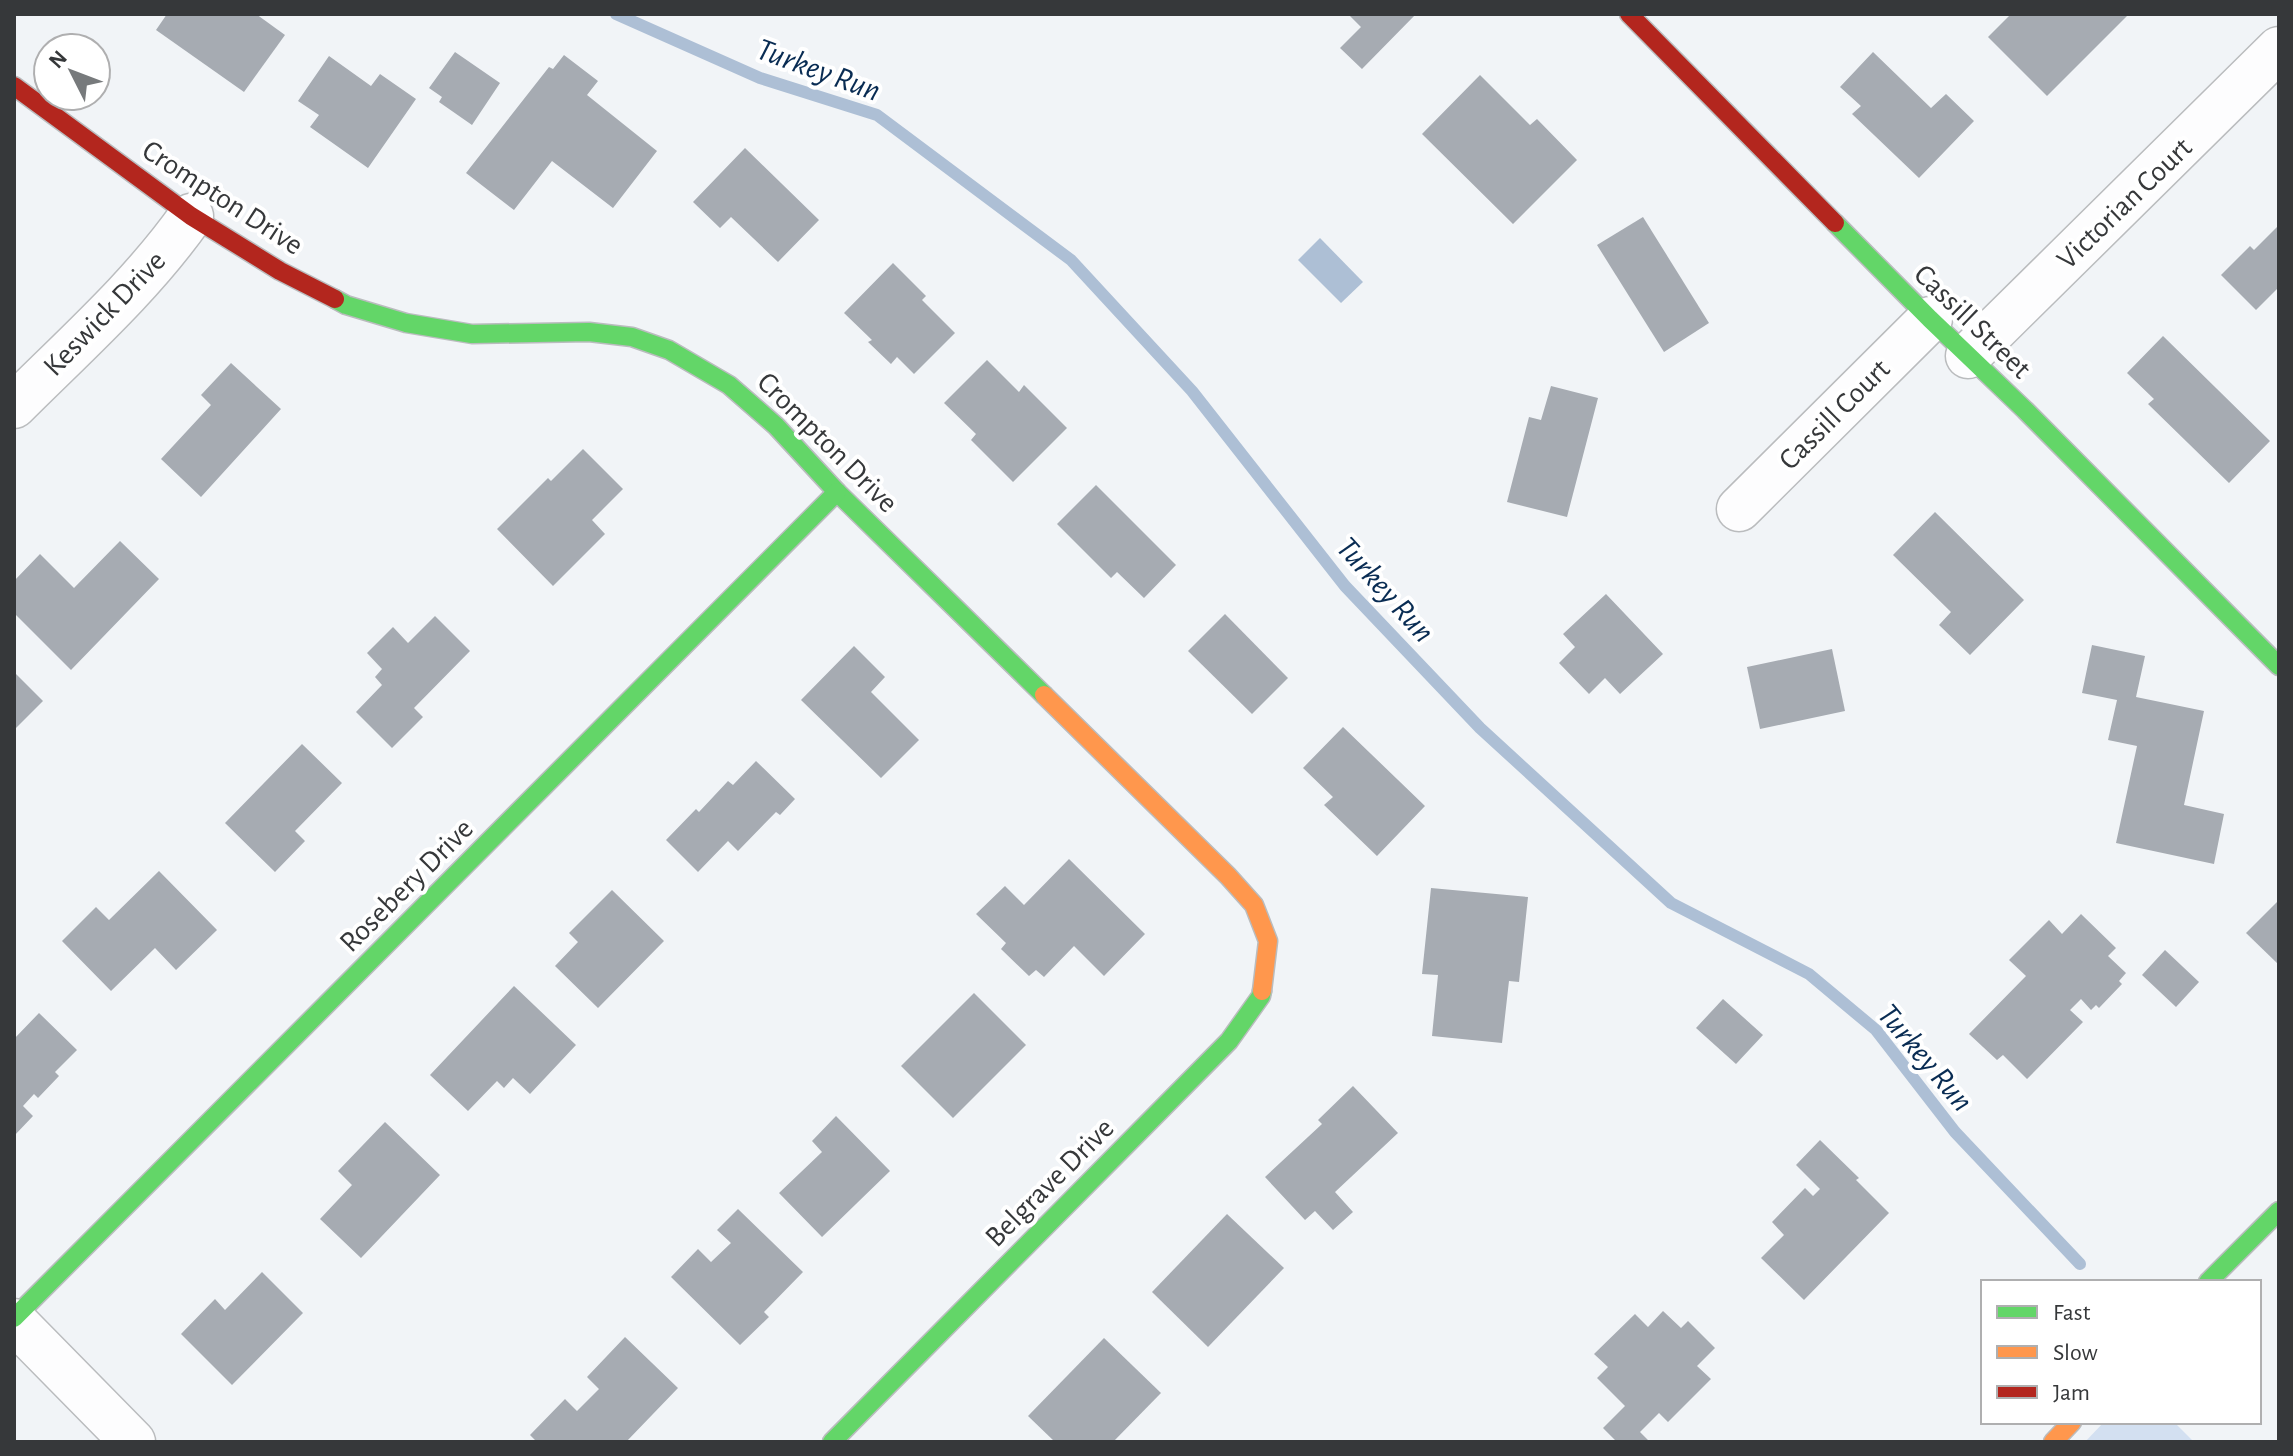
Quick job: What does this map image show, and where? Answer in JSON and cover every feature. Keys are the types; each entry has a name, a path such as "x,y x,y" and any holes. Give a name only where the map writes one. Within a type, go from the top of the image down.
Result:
{"street":[{"name":"Cassill Street","path":"1629,14 2279,666"},
{"name":"Victorian Court","path":"1968,356 2279,49"},
{"name":"Crompton Drive","path":"14,86 191,216 280,271 346,305 406,323 472,334 589,332 632,337 669,350 729,385 776,426 837,492 1228,876 1254,905 1268,941"},
{"name":"Keswick Drive","path":"14,406 136,284 191,216"},
{"name":"Cassill Court","path":"1739,509 1930,319"},
{"name":"Rosebery Drive","path":"14,1320 837,492"},
{"name":"Belgrave Drive","path":"832,1442 1229,1041 1261,996 1268,941"},
{"path":"2210,1280 2279,1211"},
{"path":"14,1320 133,1442"},
{"path":"2053,1442 2070,1424"}],"shaded area":[{"path":"1320,238 1363,282 1341,303 1298,260"},
{"path":"2102,1424 2176,1424 2194,1442 2085,1442"}],"building":[{"path":"167,14 256,14 285,35 244,92 156,30"},
{"path":"1348,14 1416,14 1362,69 1340,48 1361,27"},
{"path":"2011,14 2129,14 2047,96 1988,37"},
{"path":"455,52 500,83 472,125 439,102 442,97 429,88"},
{"path":"1873,52 1931,108 1946,94 1974,121 1919,178 1852,114 1861,106 1840,87"},
{"path":"564,55 598,81 587,95 657,151 613,208 552,161 514,210 466,173 549,67 553,69"},
{"path":"329,56 371,86 380,74 416,99 368,168 310,127 319,115 298,101"},
{"path":"1480,75 1530,125 1537,119 1577,160 1513,224 1422,134"},
{"path":"745,148 819,220 778,262 731,217 720,228 693,202"},
{"path":"1643,217 1709,323 1664,352 1597,245"},
{"path":"2279,225 2279,287 2256,310 2221,275 2250,246 2254,250"},
{"path":"893,263 926,296 922,300 955,333 914,374 897,357 891,364 844,313"},
{"path":"2163,336 2270,441 2229,483 2148,404 2154,399 2127,373"},
{"path":"987,360 1019,392 1024,385 1067,428 1013,482 971,440 976,434 944,403"},
{"path":"231,363 281,409 201,497 161,459 211,405 201,395"},
{"path":"1551,386 1598,398 1567,517 1507,502 1529,417 1541,420"},
{"path":"583,449 623,489 592,520 605,534 553,586 497,529 548,478 551,481"},
{"path":"1096,485 1176,565 1144,598 1117,572 1111,578 1057,524"},
{"path":"1935,512 2024,600 1970,655 1939,625 1951,612 1893,555"},
{"path":"120,541 159,579 71,670 14,613 14,581 40,554 74,588"},
{"path":"1606,594 1663,654 1620,694 1605,678 1589,694 1559,663 1575,647 1563,634"},
{"path":"1225,614 1288,678 1252,714 1188,651"},
{"path":"435,616 470,651 414,708 423,717 392,748 356,712 382,685 375,677 382,669 367,653 393,627 408,643"},
{"path":"2092,645 2145,656 2136,697 2204,711 2184,805 2224,814 2214,864 2116,843 2137,746 2108,740 2117,700 2082,693"},
{"path":"854,646 885,677 871,692 919,740 881,778 801,700"},
{"path":"1832,649 1845,711 1760,729 1747,667"},
{"path":"14,672 43,701 14,730"},
{"path":"1343,727 1425,806 1377,856 1324,805 1333,797 1303,768"},
{"path":"302,744 342,783 295,831 305,841 275,872 225,823"},
{"path":"756,761 795,799 780,815 776,812 738,851 728,841 698,872 666,840 696,809 699,812 728,781 733,785"},
{"path":"1069,859 1145,934 1104,976 1074,946 1044,977 1036,970 1029,976 1001,949 1006,943 976,914 1005,886 1024,905"},
{"path":"159,871 217,930 176,970 155,948 111,991 62,941 96,907 109,920"},
{"path":"1431,888 1528,897 1519,982 1509,981 1502,1043 1432,1036 1438,975 1422,974"},
{"path":"612,890 664,941 598,1008 555,966 578,942 569,933"},
{"path":"2279,900 2279,965 2246,933"},
{"path":"2081,914 2116,948 2108,956 2126,973 2119,981 2122,984 2099,1008 2096,1005 2091,1010 2081,999 2070,1010 2083,1022 2027,1079 2003,1055 1997,1060 1969,1034 2026,976 2009,960 2049,920 2062,934"},
{"path":"2165,950 2199,982 2176,1007 2142,975"},
{"path":"514,986 576,1045 530,1094 513,1078 504,1088 497,1081 468,1111 430,1075"},
{"path":"974,993 1026,1045 953,1118 901,1066"},
{"path":"1723,999 1763,1035 1736,1064 1696,1028"},
{"path":"39,1013 77,1050 55,1072 59,1076 38,1098 34,1094 23,1106 33,1116 14,1136 14,1039"},
{"path":"1353,1086 1398,1133 1335,1192 1353,1212 1333,1230 1315,1211 1305,1220 1265,1177 1322,1124 1318,1120"},
{"path":"836,1116 890,1171 822,1237 779,1193 822,1152 812,1141"},
{"path":"385,1122 440,1175 361,1258 320,1219 352,1185 338,1171"},
{"path":"1820,1140 1889,1213 1804,1300 1761,1258 1784,1235 1772,1222 1805,1188 1813,1196 1820,1189 1796,1165"},
{"path":"738,1209 803,1272 764,1312 769,1317 740,1345 671,1277 698,1249 711,1262 731,1243 717,1230"},
{"path":"1227,1214 1284,1268 1208,1347 1152,1292"},
{"path":"262,1272 303,1313 232,1385 181,1334 215,1299 225,1310"},
{"path":"1663,1311 1681,1328 1688,1321 1715,1348 1697,1366 1711,1379 1668,1422 1659,1413 1640,1432 1650,1442 1613,1442 1615,1440 1603,1428 1625,1406 1597,1378 1608,1367 1594,1354 1635,1314 1648,1327"},
{"path":"625,1337 678,1388 626,1442 537,1442 530,1435 565,1399 577,1411 599,1389 587,1377"},
{"path":"1104,1338 1161,1393 1113,1442 1055,1442 1028,1416"}],"waterway":[{"name":"Turkey Run","path":"616,14 760,78 877,115 1071,260 1192,391 1345,586 1480,728 1671,903 1809,974 1876,1030 1955,1132 2080,1264"}],"traffic: fast":[{"path":"1835,223 2279,666"},
{"path":"335,299 406,323 472,334 589,332 632,337 669,350 729,385 776,426 837,492 1044,695"},
{"path":"14,1318 837,492"},
{"path":"832,1442 1229,1041 1262,991"},
{"path":"2210,1280 2279,1211"}],"traffic: slow":[{"path":"1044,695 1254,905 1268,941 1262,991"},
{"path":"2053,1442 2070,1424"}],"traffic: jam":[{"path":"1629,14 1835,223"},
{"path":"14,86 191,216 280,271 335,299"}]}
